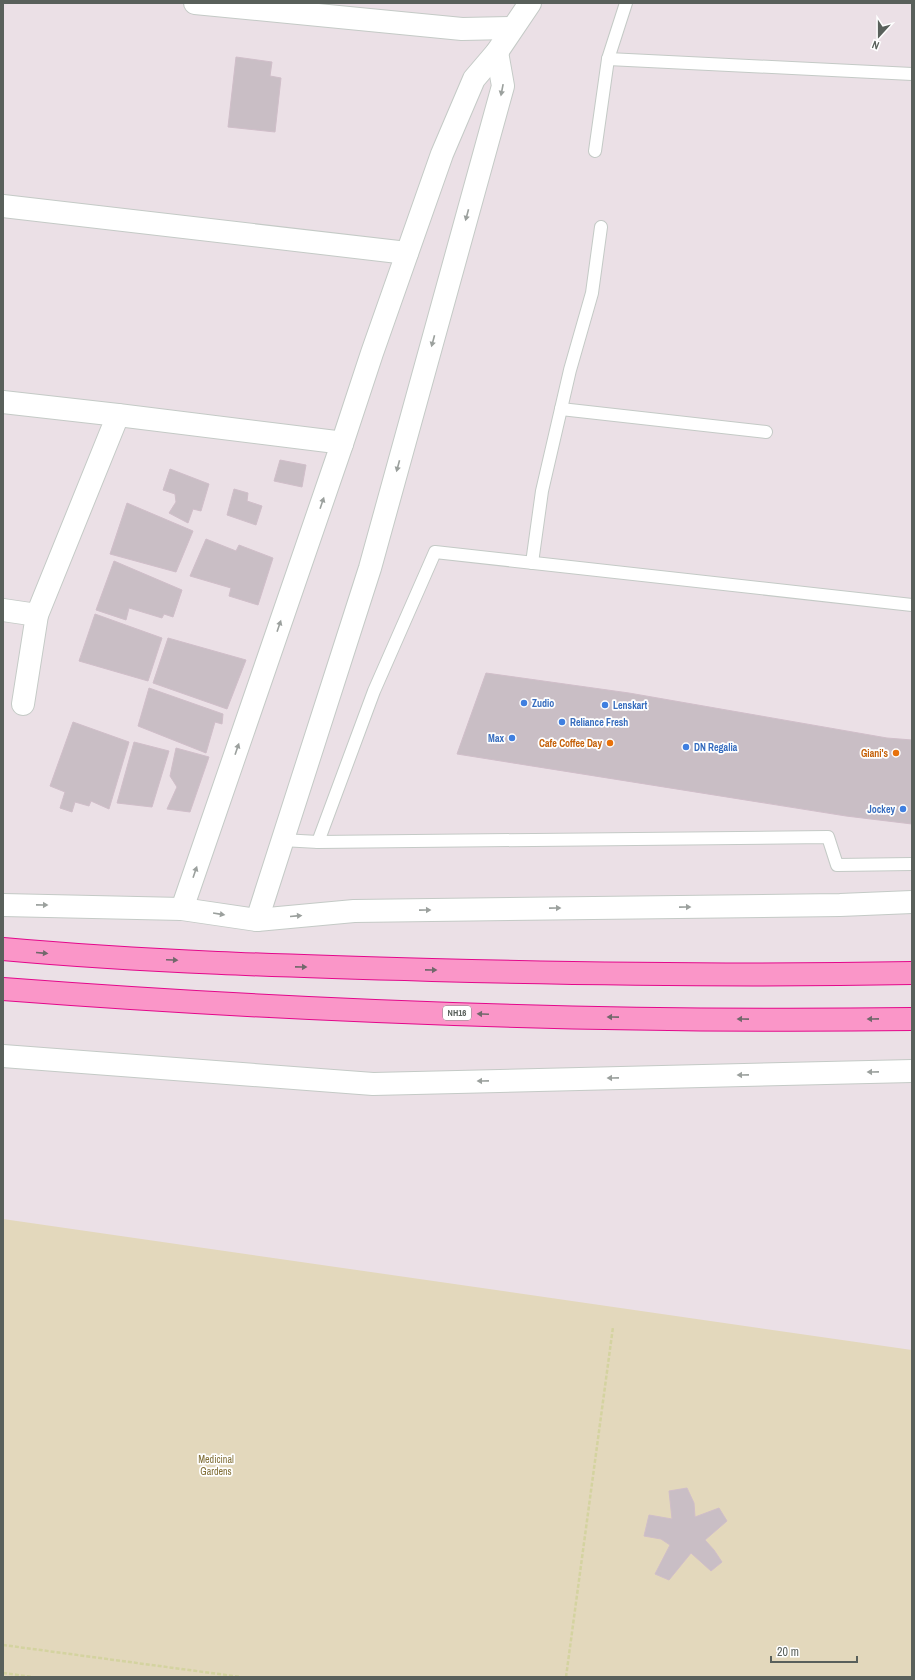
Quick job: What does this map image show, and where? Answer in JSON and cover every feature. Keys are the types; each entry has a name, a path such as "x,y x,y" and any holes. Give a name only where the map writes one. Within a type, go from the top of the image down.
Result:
{"highway":[{"path":"3,949 60,954 276,966 502,972 769,975 912,973"},
{"name":"NH16","path":"3,989 275,1007 495,1015 805,1020 912,1019"}],"street":[{"path":"195,3 462,28 512,28"},
{"path":"182,909 372,353 442,154 474,79 497,52 530,3"},
{"path":"257,920 370,568 503,86 497,52"},
{"path":"3,206 407,253"},
{"path":"3,402 336,442 342,444"},
{"path":"23,704 36,615 118,415"},
{"path":"3,610 36,615"},
{"path":"3,904 182,909 257,920 354,911 840,905 912,902"},
{"path":"3,1056 373,1084 912,1072"}],"lane":[{"path":"595,151 608,59 626,3"},
{"path":"608,59 912,74"},
{"path":"532,563 542,491 570,370 592,293 601,227"},
{"path":"561,409 766,432"},
{"path":"318,842 374,691 435,552 912,605"},
{"path":"282,840 318,842 828,837 837,865 912,864"}],"path":[{"path":"566,1677 613,1327"},
{"path":"3,1645 241,1677"},
{"path":"3,1673 33,1677"}],"green space":[{"name":"Medicinal Gardens","path":"3,1219 912,1350 912,1677 3,1677"}],"building":[{"path":"236,57 272,62 270,76 281,78 275,132 228,127"},
{"path":"280,460 306,465 302,487 274,481"},
{"path":"170,469 209,484 201,511 193,509 188,523 169,513 176,502 175,494 163,490"},
{"path":"234,489 248,493 247,501 262,506 256,525 227,515"},
{"path":"127,503 193,531 176,572 110,554"},
{"path":"206,539 236,551 239,545 273,558 258,605 229,596 231,588 190,576"},
{"path":"114,561 182,590 173,617 164,614 162,618 129,608 126,620 96,610"},
{"path":"95,614 162,638 148,681 79,661"},
{"path":"168,638 246,660 227,709 153,683"},
{"name":"DN Regalia","path":"486,673 629,693 887,738 912,740 912,824 846,816 457,754"},
{"path":"149,688 223,714 222,724 215,722 206,753 138,726"},
{"path":"73,722 129,742 109,809 91,801 89,806 75,802 72,812 60,808 65,792 50,786"},
{"path":"134,742 169,751 152,807 117,803"},
{"path":"176,748 209,757 190,812 167,809 177,787 170,776"},
{"path":"687,1488 694,1503 695,1517 719,1508 727,1521 705,1540 722,1562 711,1571 691,1553 669,1580 655,1574 670,1545 661,1539 644,1536 649,1515 672,1519 669,1491"}],"place":[{"name":"Zudio","path":"524,703"},
{"name":"Lenskart","path":"605,705"},
{"name":"Reliance Fresh","path":"562,722"},
{"name":"Max","path":"512,738"},
{"name":"Cafe Coffee Day","path":"610,743"},
{"name":"DN Regalia","path":"686,747"},
{"name":"Giani's","path":"896,753"},
{"name":"Jockey","path":"903,809"}]}
